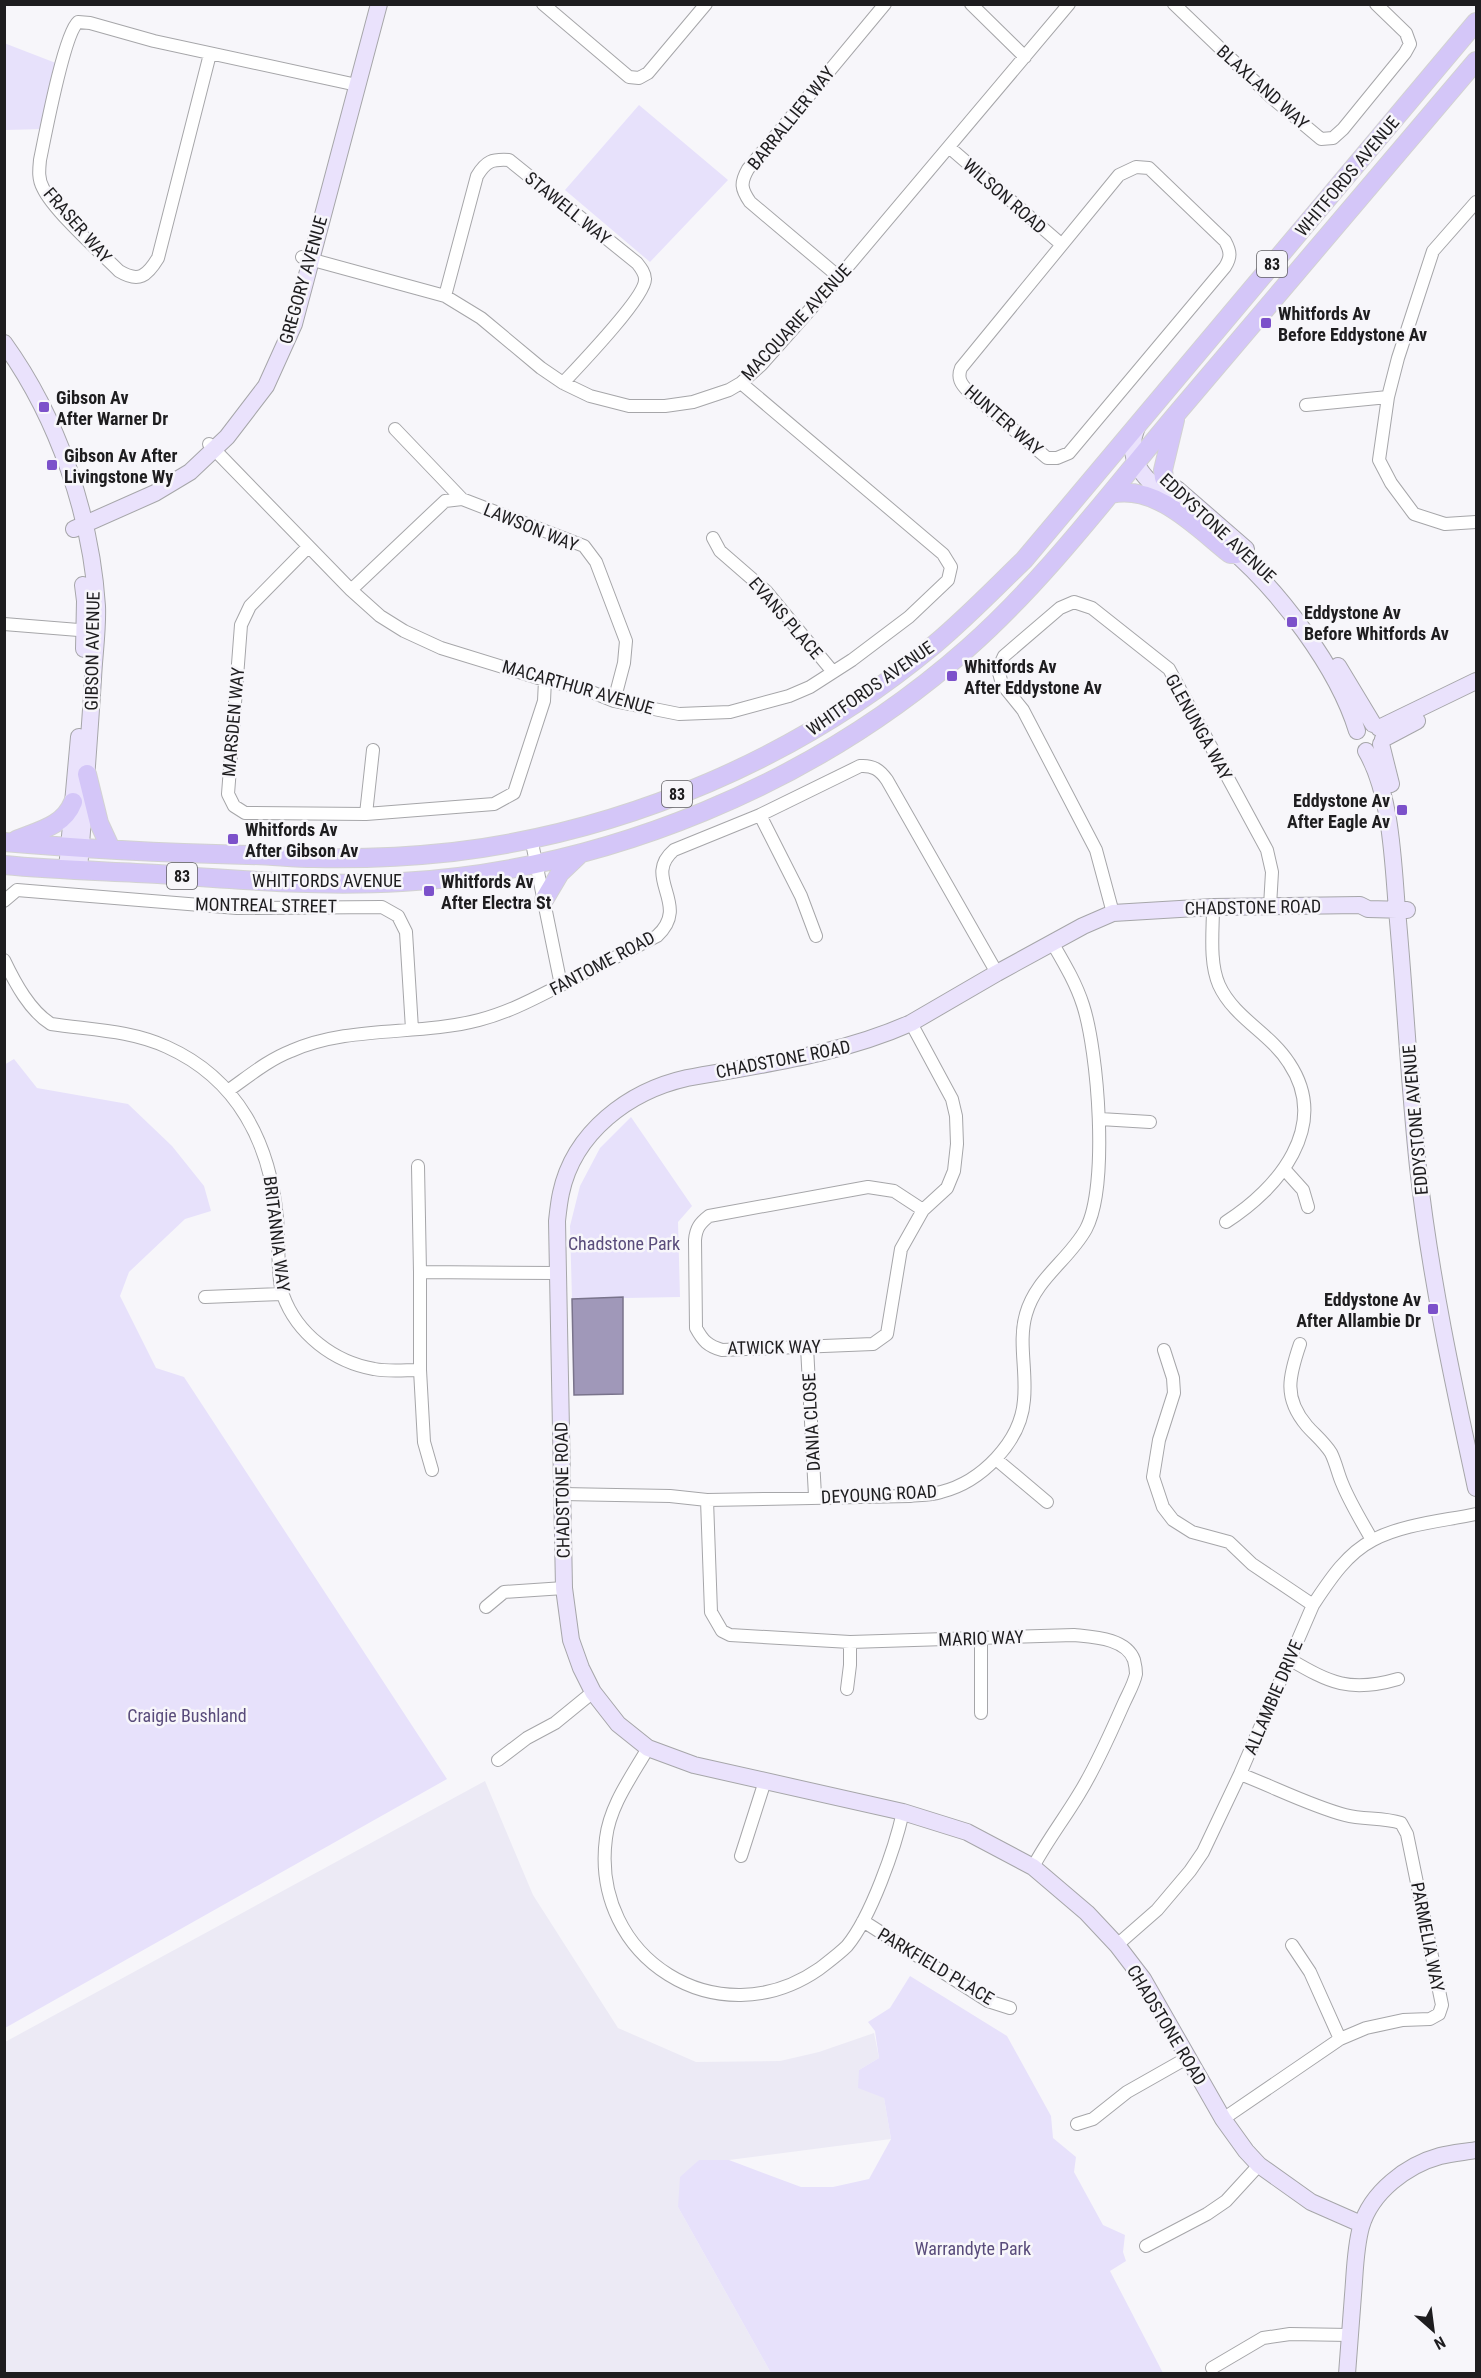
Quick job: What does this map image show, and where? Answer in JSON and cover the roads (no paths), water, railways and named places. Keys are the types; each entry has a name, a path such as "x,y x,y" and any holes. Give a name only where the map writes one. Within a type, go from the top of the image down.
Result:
{"main road":[{"name":"WHITFORDS AVENUE","path":"8,842 197,854 351,859 454,851 582,827 625,814 710,782 767,755 855,703 921,655 975,608 1024,560 1476,22"},
{"name":"WHITFORDS AVENUE","path":"4,865 345,884 437,878 536,863 583,852 713,808 781,775 847,738 904,698 967,648 1021,595 1111,494 1476,61"},
{"path":"1164,478 1165,460 1176,415"},
{"path":"1111,494 1126,491 1155,499 1170,507 1230,554 1237,554"},
{"path":"87,774 99,823 111,849"},
{"path":"8,842 56,824 69,812 73,802"},
{"path":"544,900 560,873 583,852"}],"street":[{"name":"GREGORY AVENUE","path":"353,84 369,4"},
{"name":"GREGORY AVENUE","path":"78,521 172,484 190,472 256,400 273,374 294,324 306,258 353,84 379,4"},
{"path":"543,4 629,76 639,78 648,73 706,4"},
{"name":"BARRALLIER WAY","path":"839,277 750,202 742,191 741,183 747,169 885,4"},
{"path":"971,4 1025,57"},
{"name":"MACQUARIE AVENUE","path":"306,258 445,296 481,318 541,368 563,383 590,396 629,406 664,406 693,402 729,390 761,365 950,148 1070,4"},
{"name":"BLAXLAND WAY","path":"1174,4 1271,97 1321,139 1333,138 1343,129 1410,44 1406,33 1376,4"},
{"name":"FRASER WAY","path":"210,54 158,258 150,271 139,278 128,277 119,272 56,207 43,189 39,176 42,149 66,48 74,26 78,22 210,54 353,84"},
{"name":"WILSON ROAD","path":"950,148 1061,244"},
{"name":"STAWELL WAY","path":"445,296 477,176 484,164 493,159 509,160 636,263 643,271 646,281 642,292 625,313 563,383"},
{"name":"HUNTER WAY","path":"1136,167 1149,168 1217,234 1230,249 1230,258 1220,274 1069,453 1057,458 1047,458 968,391 962,385 958,374 1061,244 1119,176 1136,167"},
{"path":"1476,202 1433,251 1388,397 1379,460 1391,483 1414,514 1445,524 1476,522"},
{"name":"GIBSON AVENUE","path":"4,343 27,379 50,426 71,478 97,609 90,631 73,802 75,847"},
{"name":"GIBSON AVENUE","path":"4,362 26,400 78,521"},
{"name":"MACARTHUR AVENUE","path":"212,446 351,590 380,616 404,631 441,648 545,680 584,689 614,701 679,714 730,712 789,696 833,672 909,617 948,580 951,567 943,554 741,382"},
{"path":"1306,405 1388,397"},
{"path":"1136,462 1132,450 1134,435 1140,420"},
{"path":"395,429 462,499"},
{"name":"EDDYSTONE AVENUE","path":"1109,460 1136,462 1152,468 1239,543 1281,586 1331,656 1373,736 1395,805 1418,1167 1428,1242 1453,1383 1476,1488"},
{"name":"EDDYSTONE AVENUE","path":"1136,462 1145,477 1237,554 1273,591 1302,628 1350,711 1373,736"},
{"name":"LAWSON WAY","path":"351,590 445,501 462,499 584,546 596,562 626,641 624,663 614,701"},
{"name":"EVANS PLACE","path":"713,538 720,551 766,591 833,672"},
{"name":"MARSDEN WAY","path":"308,547 250,606 241,625 228,794 234,806 245,813 366,814 494,804 514,793 544,701 545,680"},
{"name":"GLENUNGA WAY","path":"1113,913 1096,850 1023,710 1002,684 998,669 1004,656 1060,608 1074,602 1092,608 1169,669 1267,850 1272,872 1270,906"},
{"path":"4,624 90,631"},
{"name":"GIBSON AVENUE","path":"73,870 87,774 90,631"},
{"path":"1373,736 1476,681"},
{"path":"1373,736 1476,691"},
{"path":"366,814 373,750"},
{"name":"FANTOME ROAD","path":"229,1090 264,1065 309,1044 335,1037 449,1026 504,1013 529,1003 657,936 667,927 670,909 661,871 667,856 674,850 760,815 860,766 867,765 881,771 997,973"},
{"path":"760,815 801,896 816,936"},
{"path":"531,838 561,985"},
{"name":"MONTREAL STREET","path":"4,901 17,890 237,908 382,907 398,916 406,932 412,1029"},
{"name":"CHADSTONE ROAD","path":"1361,2224 1311,2202 1259,2165 1246,2151 1223,2119 1143,1978 1118,1945 1087,1913 1033,1867 966,1832 903,1812 694,1765 648,1748 618,1724 593,1692 580,1668 571,1640 564,1588 557,1221 561,1192 570,1166 609,1115 626,1102 665,1083 831,1052 868,1041 911,1023 997,973 1113,913 1213,907 1360,905 1368,900 1401,904"},
{"name":"EDDYSTONE AVENUE","path":"1401,904 1426,1151 1439,1252 1476,1446"},
{"path":"1213,907 1215,968 1218,983 1233,1008 1289,1063 1298,1080 1303,1100 1304,1118 1300,1136 1285,1170 1247,1209 1226,1222"},
{"name":"DEYOUNG ROAD","path":"562,1494 660,1495 707,1500 815,1496 910,1496 942,1492 967,1480 997,1460 1016,1431 1024,1402 1023,1336 1026,1314 1035,1291 1073,1247 1086,1228 1094,1206 1100,1119 1096,1077 1084,1006 1076,985 1053,944"},
{"name":"BRITANNIA WAY","path":"4,960 34,1011 51,1024 130,1033 166,1046 203,1069 229,1090 254,1131 272,1176 282,1294 296,1319 310,1337 330,1353 353,1364 376,1370 420,1370"},
{"name":"ATWICK WAY","path":"911,1023 949,1092 956,1116 954,1171 947,1188 923,1210 901,1249 887,1334 873,1344 722,1350 710,1347 696,1328 694,1239 701,1222 709,1216 868,1187 894,1191 923,1210"},
{"path":"1100,1119 1150,1122"},
{"path":"418,1166 420,1370 424,1442 432,1470"},
{"path":"1285,1170 1303,1190 1308,1207"},
{"path":"420,1272 557,1273"},
{"path":"205,1297 282,1294"},
{"path":"1299,1344 1290,1371 1289,1389 1294,1404 1300,1417 1331,1454 1342,1484 1372,1540"},
{"name":"DANIA CLOSE","path":"807,1347 815,1496"},
{"path":"1164,1350 1173,1378 1174,1393 1159,1440 1153,1477 1163,1507 1173,1520 1192,1532 1228,1542 1252,1564 1313,1605"},
{"path":"997,1460 1047,1502"},
{"name":"MARIO WAY","path":"707,1500 711,1612 722,1630 730,1635 850,1642 1074,1635 1098,1638 1122,1646 1134,1659 1136,1673 1110,1736 1080,1793 1033,1867"},
{"name":"ALLAMBIE DRIVE","path":"1118,1945 1156,1910 1190,1871 1203,1852 1240,1774 1313,1605 1329,1580 1350,1556 1372,1540 1412,1527 1476,1514"},
{"path":"486,1607 504,1592 564,1588"},
{"path":"981,1639 981,1713"},
{"path":"847,1689 850,1642"},
{"path":"1289,1659 1334,1682 1357,1687 1376,1686 1398,1679"},
{"path":"498,1760 527,1738 555,1722 593,1692"},
{"path":"648,1748 617,1802 606,1836 604,1867 610,1895 622,1926 645,1958 670,1977 705,1992 735,1996 773,1992 803,1980 847,1946 863,1921 896,1843 903,1812"},
{"name":"PARMELIA WAY","path":"1223,2119 1340,2039 1366,2028 1403,2020 1430,2019 1439,2014 1442,2005 1407,1834 1401,1823 1387,1819 1365,1819 1344,1815 1240,1774"},
{"path":"741,1856 765,1781"},
{"name":"PARKFIELD PLACE","path":"863,1921 988,2001 1010,2008"},
{"path":"1292,1945 1310,1972 1340,2039"},
{"path":"1077,2124 1093,2120 1127,2092 1187,2058"},
{"path":"1347,2373 1356,2248 1361,2224 1382,2192 1397,2177 1416,2165 1440,2156 1476,2150"},
{"path":"1146,2246 1207,2214 1226,2201 1259,2165"},
{"path":"1212,2368 1263,2338 1290,2334 1350,2335"}],"place":[{"name":"Whitfords Av Before Eddystone Av","path":"1266,323"},
{"name":"Gibson Av After Warner Dr","path":"44,407"},
{"name":"Gibson Av After Livingstone Wy","path":"52,465"},
{"name":"Eddystone Av Before Whitfords Av","path":"1292,622"},
{"name":"Whitfords Av After Eddystone Av","path":"952,676"},
{"name":"Eddystone Av After Eagle Av","path":"1402,810"},
{"name":"Whitfords Av After Gibson Av","path":"233,839"},
{"name":"Whitfords Av After Electra St","path":"429,891"},
{"name":"Eddystone Av After Allambie Dr","path":"1433,1309"}],"park label":[{"name":"Chadstone Park","path":"624,1243"},
{"name":"Craigie Bushland","path":"187,1715"},
{"name":"Warrandyte Park","path":"973,2248"}]}
